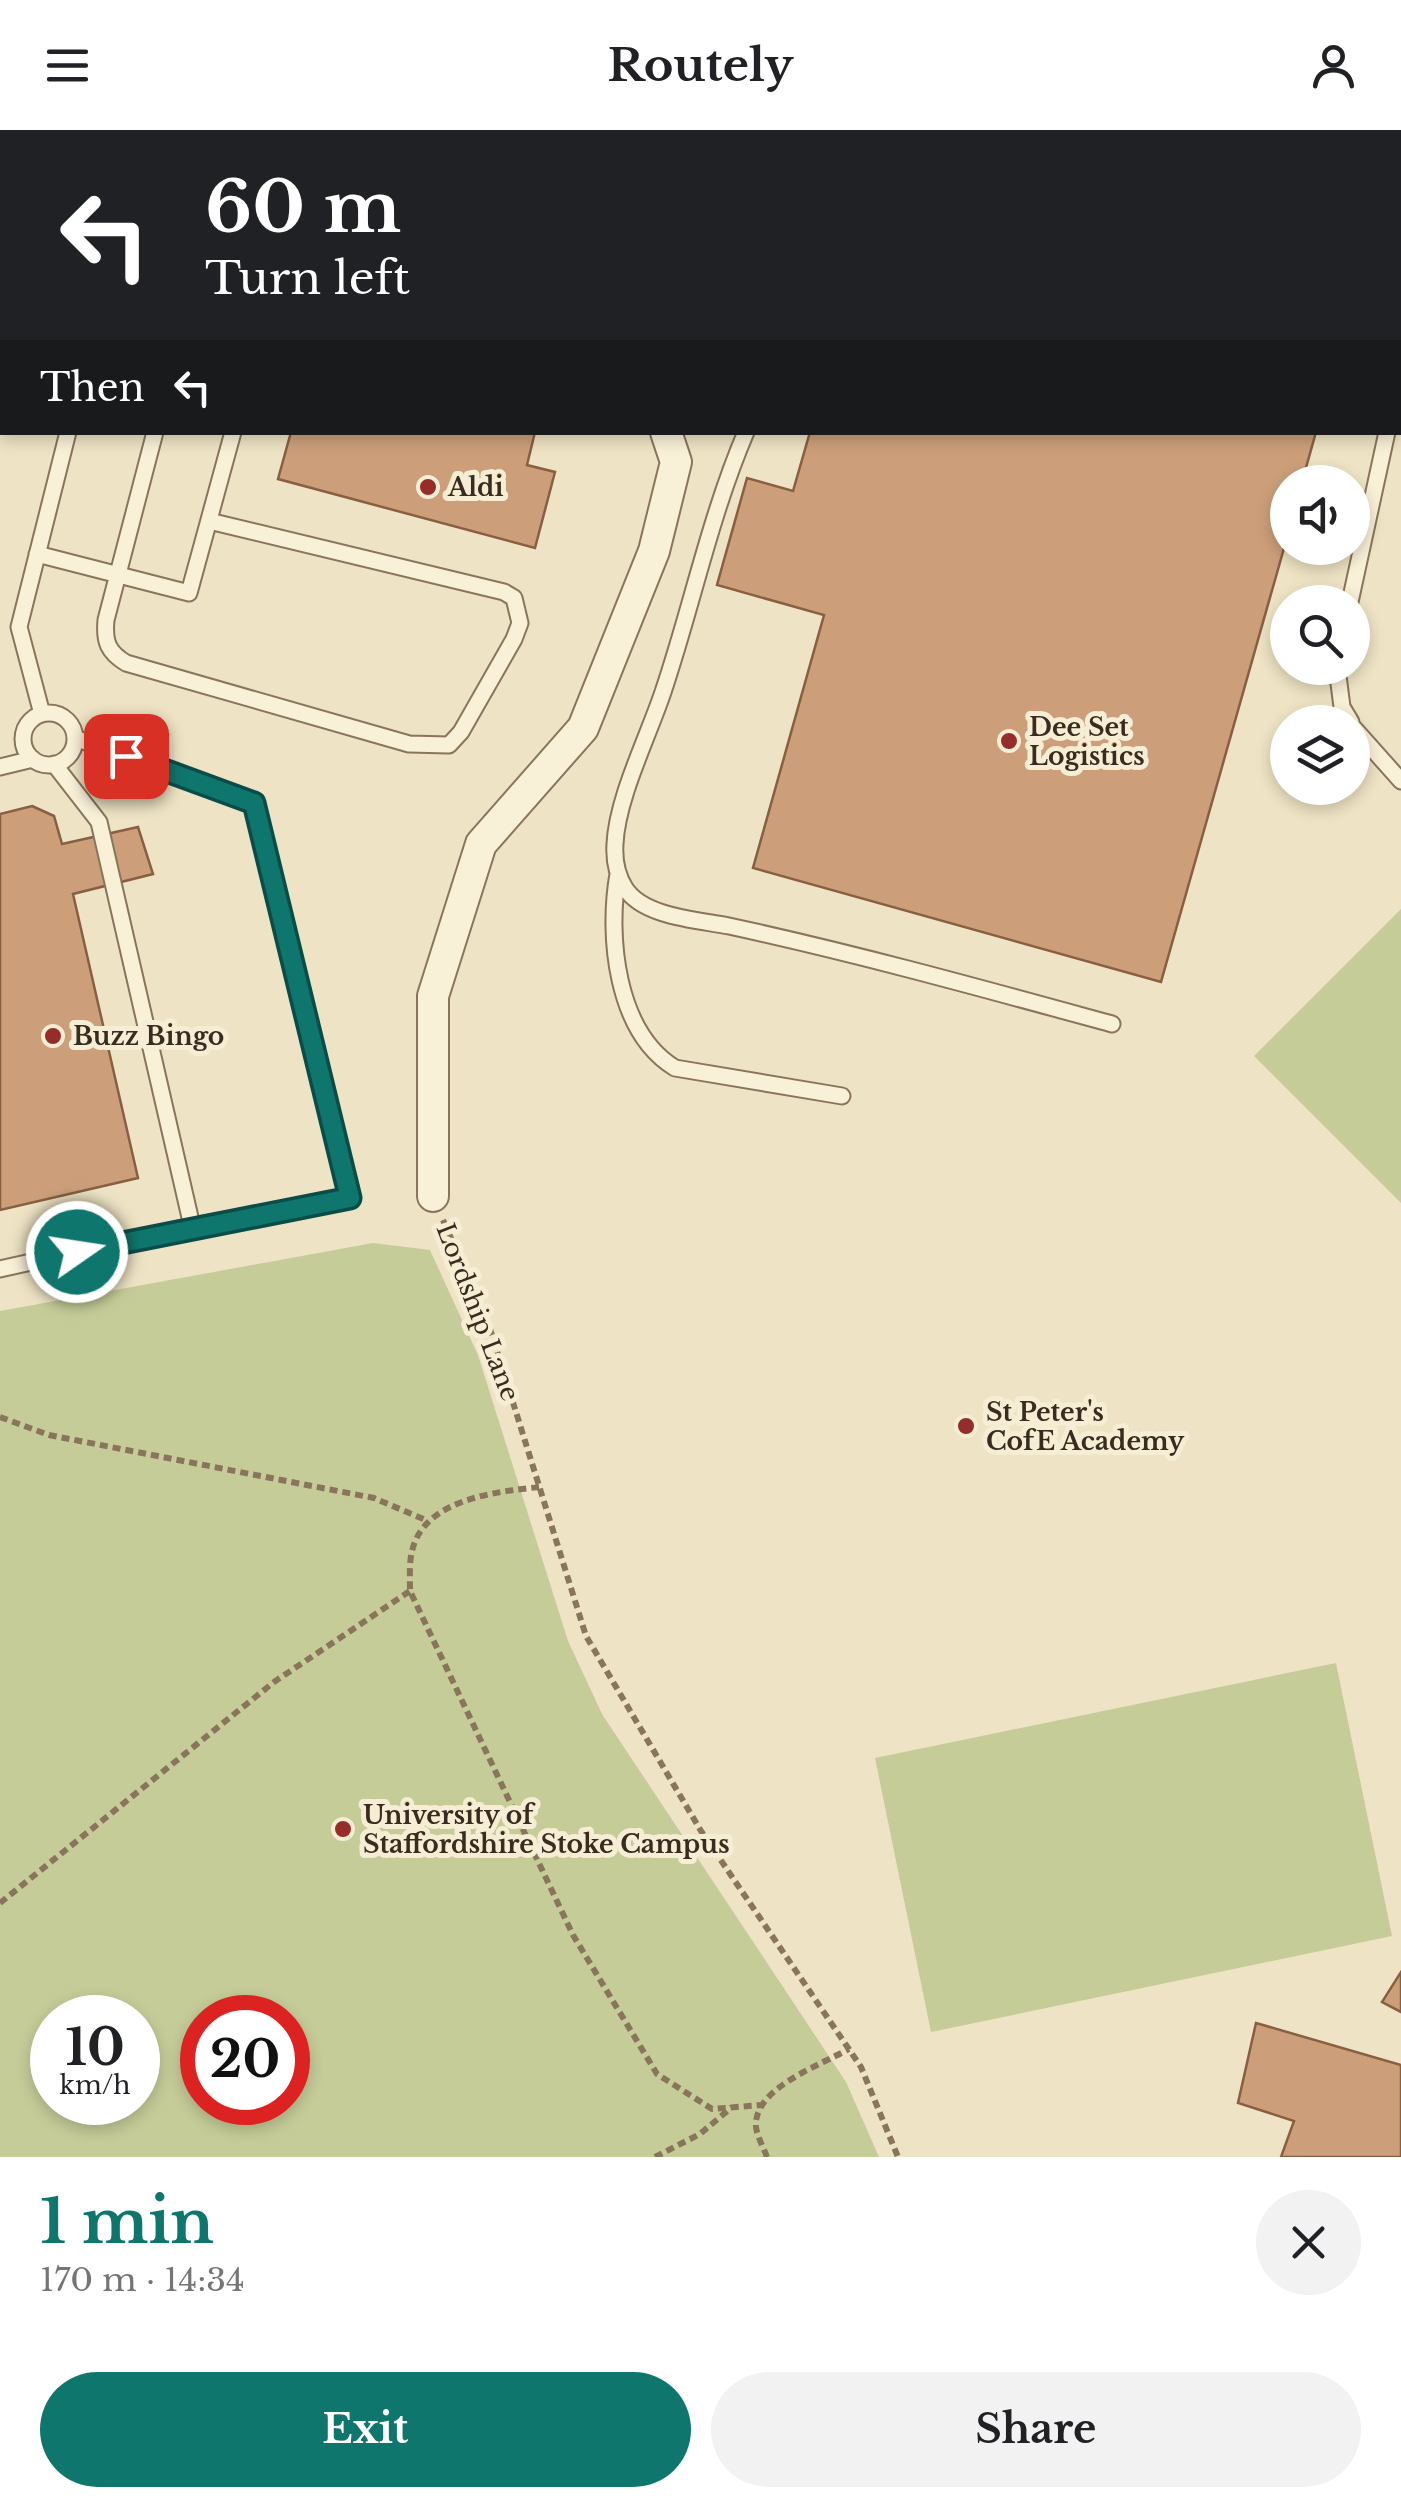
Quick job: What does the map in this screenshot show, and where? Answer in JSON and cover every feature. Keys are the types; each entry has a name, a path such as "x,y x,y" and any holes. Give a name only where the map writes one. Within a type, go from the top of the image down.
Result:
{"street":[{"name":"Lordship Lane","path":"433,1196 433,996 481,844 582,728 590,710 654,551 676,462 667,435"}],"lane":[{"path":"42,714 19,627 67,435"},
{"path":"155,435 116,574 105,640 112,654 126,663 409,744 449,744 461,732 520,623 514,598 504,592 209,521"},
{"path":"37,554 188,593 233,435"},
{"path":"745,435 724,485 694,598 625,801 615,843 618,874 611,916 614,948 634,1018 652,1054 675,1068 842,1096"},
{"path":"1354,585 1386,435"},
{"path":"0,1269 192,1226 350,1198 254,803 75,738 64,716 42,714 25,729 26,750 33,759"},
{"path":"54,764 68,757 75,738"},
{"path":"1370,745 1401,781"},
{"path":"0,766 33,759 54,764 99,822 192,1226"},
{"path":"618,874 627,892 645,906 829,948 1112,1024"}],"path":[{"name":"Lordship Lane","path":"433,1196 490,1328 586,1636 701,1831 861,2067 898,2157"},
{"path":"0,1417 49,1436 374,1498 428,1521"},
{"path":"539,1487 449,1507 428,1521 412,1548 410,1591 574,1934 657,2074 712,2108 761,2105"},
{"path":"0,1903 274,1682 410,1591"},
{"path":"767,2157 756,2128 761,2105 784,2085 849,2049"},
{"path":"655,2157 700,2134 732,2107"}],"green space":[{"path":"1401,909 1401,1203 1254,1056"},
{"name":"University of Staffordshire Stoke Campus","path":"373,1243 430,1250 478,1355 568,1641 602,1714 846,2082 879,2157 0,2157 0,1311"},
{"path":"1336,1663 1392,1936 931,2032 875,1758"}],"building":[{"name":"Aldi","path":"290,435 534,435 527,465 555,472 535,548 278,479"},
{"name":"Dee Set Logistics","path":"809,435 1315,435 1307,465 1270,465 1270,565 1279,565 1274,585 1270,585 1270,597 1161,982 753,868 824,615 717,585 747,478 793,491"},
{"name":"Buzz Bingo","path":"32,806 54,816 62,844 138,827 153,874 73,894 138,1178 0,1210 0,814"},
{"path":"1401,1972 1401,2012 1382,2002"},
{"path":"1256,2023 1401,2065 1401,2157 1281,2157 1294,2121 1238,2103"}],"place":[{"name":"Aldi","path":"428,487"},
{"name":"Dee Set Logistics","path":"1009,741"},
{"name":"Buzz Bingo","path":"53,1036"},
{"name":"St Peter's CofE Academy","path":"966,1426"},
{"name":"University of Staffordshire Stoke Campus","path":"343,1829"}],"route":[{"path":"77,1252 192,1226 350,1198 254,803 126,756"}]}
